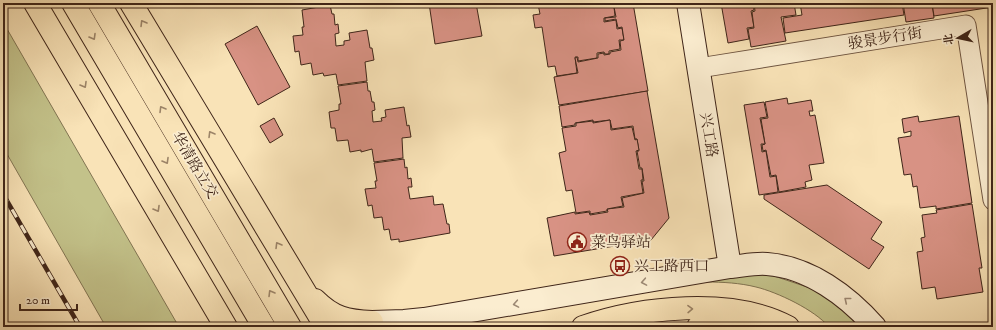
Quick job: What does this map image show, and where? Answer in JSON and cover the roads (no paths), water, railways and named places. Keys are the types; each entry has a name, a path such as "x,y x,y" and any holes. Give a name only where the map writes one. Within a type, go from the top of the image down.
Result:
{"main road":[{"path":"35,3 226,327"},
{"name":"华清路立交","path":"73,3 264,327"},
{"name":"华清路立交","path":"99,3 290,327"},
{"path":"131,3 295,274 325,327 424,319 730,267 767,264 784,267 808,275 844,297 875,327"},
{"name":"兴工路","path":"688,3 730,267"},
{"path":"295,274 322,307 338,317 362,323"},
{"path":"583,327 637,314 667,310 709,309 742,311 771,319 788,327"},
{"path":"698,327 731,325 746,327"}],"street":[{"name":"骏景步行街","path":"699,68 966,25 993,200"}],"railway":[{"path":"3,194 80,327"}],"place":[{"name":"菜鸟驿站","path":"577,242"},
{"name":"兴工路西口","path":"620,266"}]}
